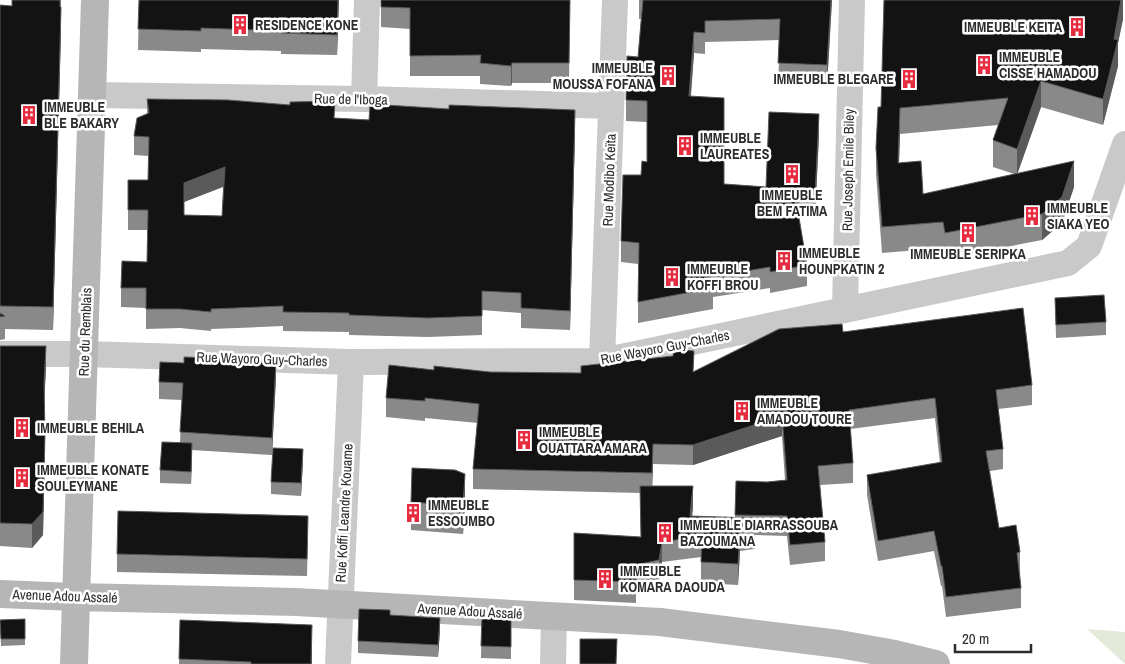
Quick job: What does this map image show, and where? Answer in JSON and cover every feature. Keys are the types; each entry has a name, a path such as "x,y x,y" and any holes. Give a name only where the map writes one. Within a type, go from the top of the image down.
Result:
{"street":[{"name":"Rue du Remblais","path":"74,664 95,0"},
{"path":"364,99 367,0"},
{"name":"Rue Modibo Keïta","path":"602,361 615,0"},
{"name":"Rue Joseph Emile Biley","path":"845,309 852,0"},
{"name":"Rue de l'Iboga","path":"92,96 364,99 611,106"},
{"name":"Rue Wayoro Guy-Charles","path":"0,354 85,354 350,362 602,361 1068,263 1089,246 1125,144"},
{"name":"Rue Koffi Leandre Kouame","path":"338,664 350,362"},
{"name":"Avenue Adou Assalé","path":"0,594 340,604 660,622 767,635 895,654 936,664"},
{"path":"553,664 554,616"}],"green space":[{"path":"1087,629 1125,632 1125,664"}],"building":[{"path":"12,0 60,0 61,7 53,307 0,306 0,5 12,6"},
{"path":"139,0 338,0 337,35 201,28 201,31 138,29"},
{"path":"381,0 570,0 569,63 512,63 511,66 480,63 481,55 410,56 410,8 381,7"},
{"path":"643,0 831,0 827,65 778,63 780,19 705,21 705,33 694,32 689,96 724,98 724,184 766,187 769,112 819,114 815,196 795,194 807,265 770,272 770,267 711,277 713,288 638,302 639,243 621,241 623,175 641,175 642,161 647,162 647,101 626,100 627,56 638,57"},
{"path":"884,0 1121,0 1114,39 1118,40 1103,99 1041,81 1017,149 993,140 1008,98 900,108 898,163 921,161 923,194 1074,161 1062,197 1042,214 945,233 943,222 882,227 876,148 878,107 881,107"},
{"path":"147,99 228,100 290,105 290,102 335,101 334,118 369,120 370,104 449,109 449,105 575,110 570,311 521,308 521,293 482,291 482,316 428,318 349,315 349,313 283,312 283,306 211,309 211,312 180,309 146,309 146,288 121,288 122,261 147,262 148,210 128,210 128,180 148,180 149,137 134,136 137,118 149,113","holes":["225,167 222,216 184,215 184,183"]},
{"path":"1104,295 1106,322 1056,325 1055,298"},
{"path":"1023,308 1032,385 996,390 1003,449 986,451 999,528 1016,525 1020,552 1017,553 1021,588 946,597 942,566 934,531 878,541 867,475 942,462 935,398 849,410 853,463 818,466 825,542 790,545 787,516 735,515 736,481 767,482 787,480 782,416 693,445 653,444 652,473 473,469 479,404 425,398 425,401 386,398 389,365 434,370 434,366 490,372 581,373 581,366 673,356 674,349 694,351 693,372 779,329 842,324 843,332"},
{"path":"0,346 46,346 43,512 32,524 0,523"},
{"path":"184,357 276,360 272,438 180,432 183,383 159,382 160,362 184,363"},
{"path":"162,442 192,443 191,472 160,470"},
{"path":"273,448 303,449 301,483 271,482"},
{"path":"412,468 455,470 465,474 463,506 411,502"},
{"path":"640,486 693,486 690,516 754,518 755,529 740,531 738,564 701,562 702,536 662,542 659,560 636,565 636,582 574,580 574,533 641,537"},
{"path":"118,511 308,516 307,559 117,554"},
{"path":"359,609 390,610 390,615 440,618 438,645 358,641"},
{"path":"482,617 511,618 511,647 481,646"},
{"path":"25,619 25,639 1,639 0,620"},
{"path":"180,620 312,625 311,664 251,664 251,662 179,659"},
{"path":"580,639 617,639 616,664 580,664"}],"place":[{"name":"RESIDENCE KONE","path":"240,25"},
{"name":"IMMEUBLE KEITA","path":"1077,27"},
{"name":"IMMEUBLE CISSE HAMADOU","path":"984,65"},
{"name":"IMMEUBLE MOUSSA FOFANA","path":"668,76"},
{"name":"IMMEUBLE BLEGARE","path":"909,79"},
{"name":"IMMEUBLE BLE BAKARY","path":"29,115"},
{"name":"IMMEUBLE LAUREATES","path":"685,146"},
{"name":"IMMEUBLE BEM FATIMA","path":"792,174"},
{"name":"IMMEUBLE SIAKA YEO","path":"1032,216"},
{"name":"IMMEUBLE SERIPKA","path":"968,233"},
{"name":"IMMEUBLE HOUNPKATIN 2","path":"784,261"},
{"name":"IMMEUBLE KOFFI BROU","path":"672,277"},
{"name":"IMMEUBLE AMADOU TOURE","path":"742,411"},
{"name":"IMMEUBLE BEHILA","path":"22,428"},
{"name":"IMMEUBLE OUATTARA AMARA","path":"524,440"},
{"name":"IMMEUBLE KONATE SOULEYMANE","path":"22,478"},
{"name":"IMMEUBLE ESSOUMBO","path":"413,513"},
{"name":"IMMEUBLE DIARRASSOUBA BAZOUMANA","path":"665,533"},
{"name":"IMMEUBLE KOMARA DAOUDA","path":"605,579"}]}
